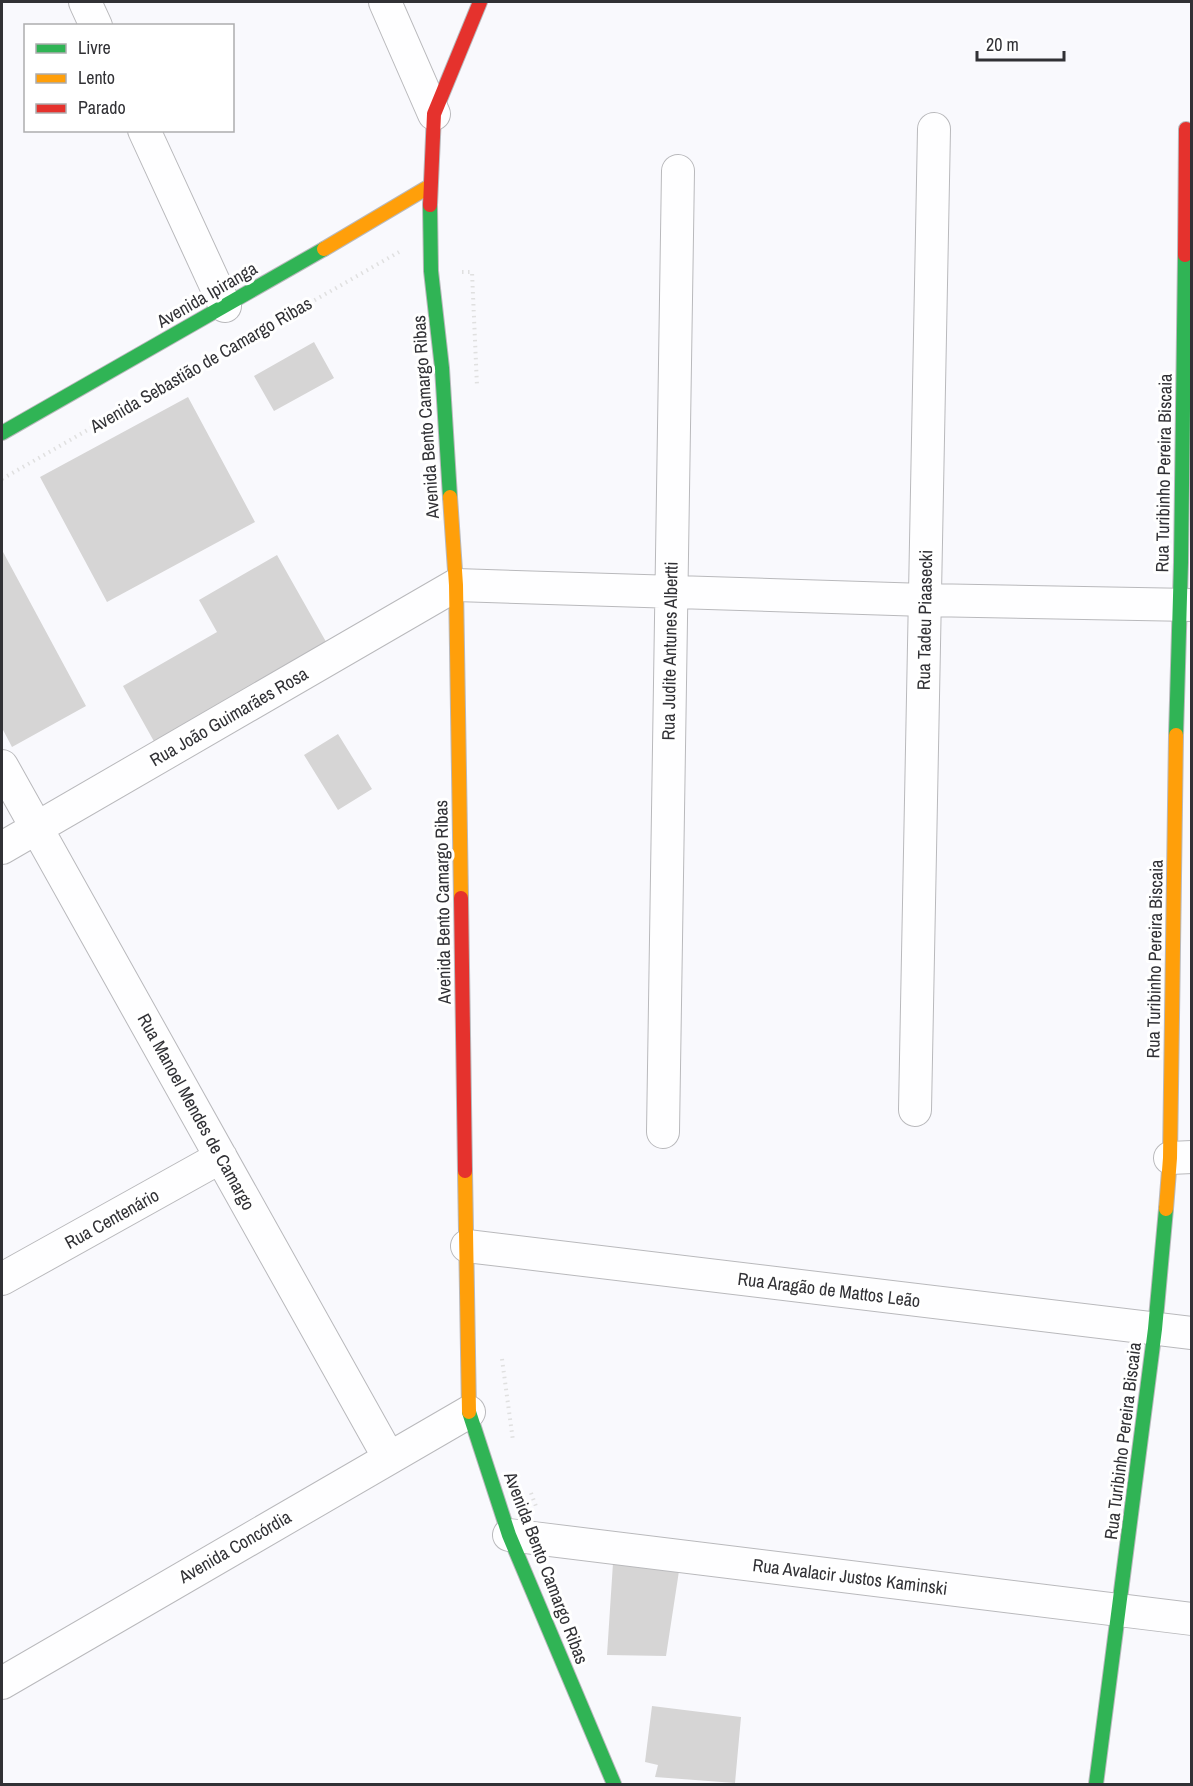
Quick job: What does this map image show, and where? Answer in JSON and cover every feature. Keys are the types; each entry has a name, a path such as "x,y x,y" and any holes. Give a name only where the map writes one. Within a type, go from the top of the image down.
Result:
{"street":[{"path":"85,2 95,24"},
{"path":"385,2 434,114"},
{"name":"Avenida Bento Camargo Ribas","path":"480,2 434,114 430,186 431,271 442,368 456,585 469,1412 509,1535 614,1785"},
{"name":"Rua Tadeu Piaasecki","path":"915,1110 934,129"},
{"name":"Rua Turibinho Pereira Biscaia","path":"1096,1785 1155,1329 1181,1157 1178,635 1186,605 1186,129"},
{"path":"145,132 225,306"},
{"name":"Rua Judite Antunes Albertti","path":"663,1132 678,171"},
{"name":"Avenida Ipiranga","path":"2,433 430,186"},
{"path":"456,585 925,600 1186,605"},
{"name":"Rua João Guimarães Rosa","path":"2,848 456,585"},
{"name":"Rua Manoel Mendes de Camargo","path":"2,766 389,1458"},
{"name":"Rua Centenário","path":"2,1279 221,1157"},
{"name":"Rua Aragão de Mattos Leão","path":"467,1246 1191,1334"},
{"name":"Avenida Concórdia","path":"2,1683 469,1412"},
{"name":"Rua Avalacir Justos Kaminski","path":"509,1535 1191,1619"}],"path":[{"name":"Avenida Sebastião de Camargo Ribas","path":"2,479 400,251"}],"building":[{"path":"314,342 334,378 274,411 254,376"},
{"path":"188,397 255,522 107,602 40,477"},
{"path":"2,550 86,706 12,747 2,728"},
{"path":"277,555 329,647 156,745 123,686 217,632 199,600"},
{"path":"338,734 372,789 338,810 304,755"},
{"path":"613,1563 679,1571 666,1656 607,1655"},
{"path":"652,1706 741,1717 735,1783 655,1777 658,1765 645,1762"}],"traffic: fast":[{"path":"430,205 431,271 442,368 450,497"},
{"path":"2,433 324,249"},
{"path":"1176,735 1185,255"},
{"path":"1096,1784 1155,1329 1166,1209"},
{"path":"469,1412 509,1535 614,1784"}],"traffic: slow":[{"path":"324,249 430,186"},
{"path":"450,497 456,585 461,898"},
{"path":"1166,1209 1170,1158 1176,735"},
{"path":"465,1171 469,1412"}],"traffic: jam":[{"path":"430,205 434,114 480,2"},
{"path":"1185,255 1186,129"},
{"path":"461,898 465,1171"}]}
